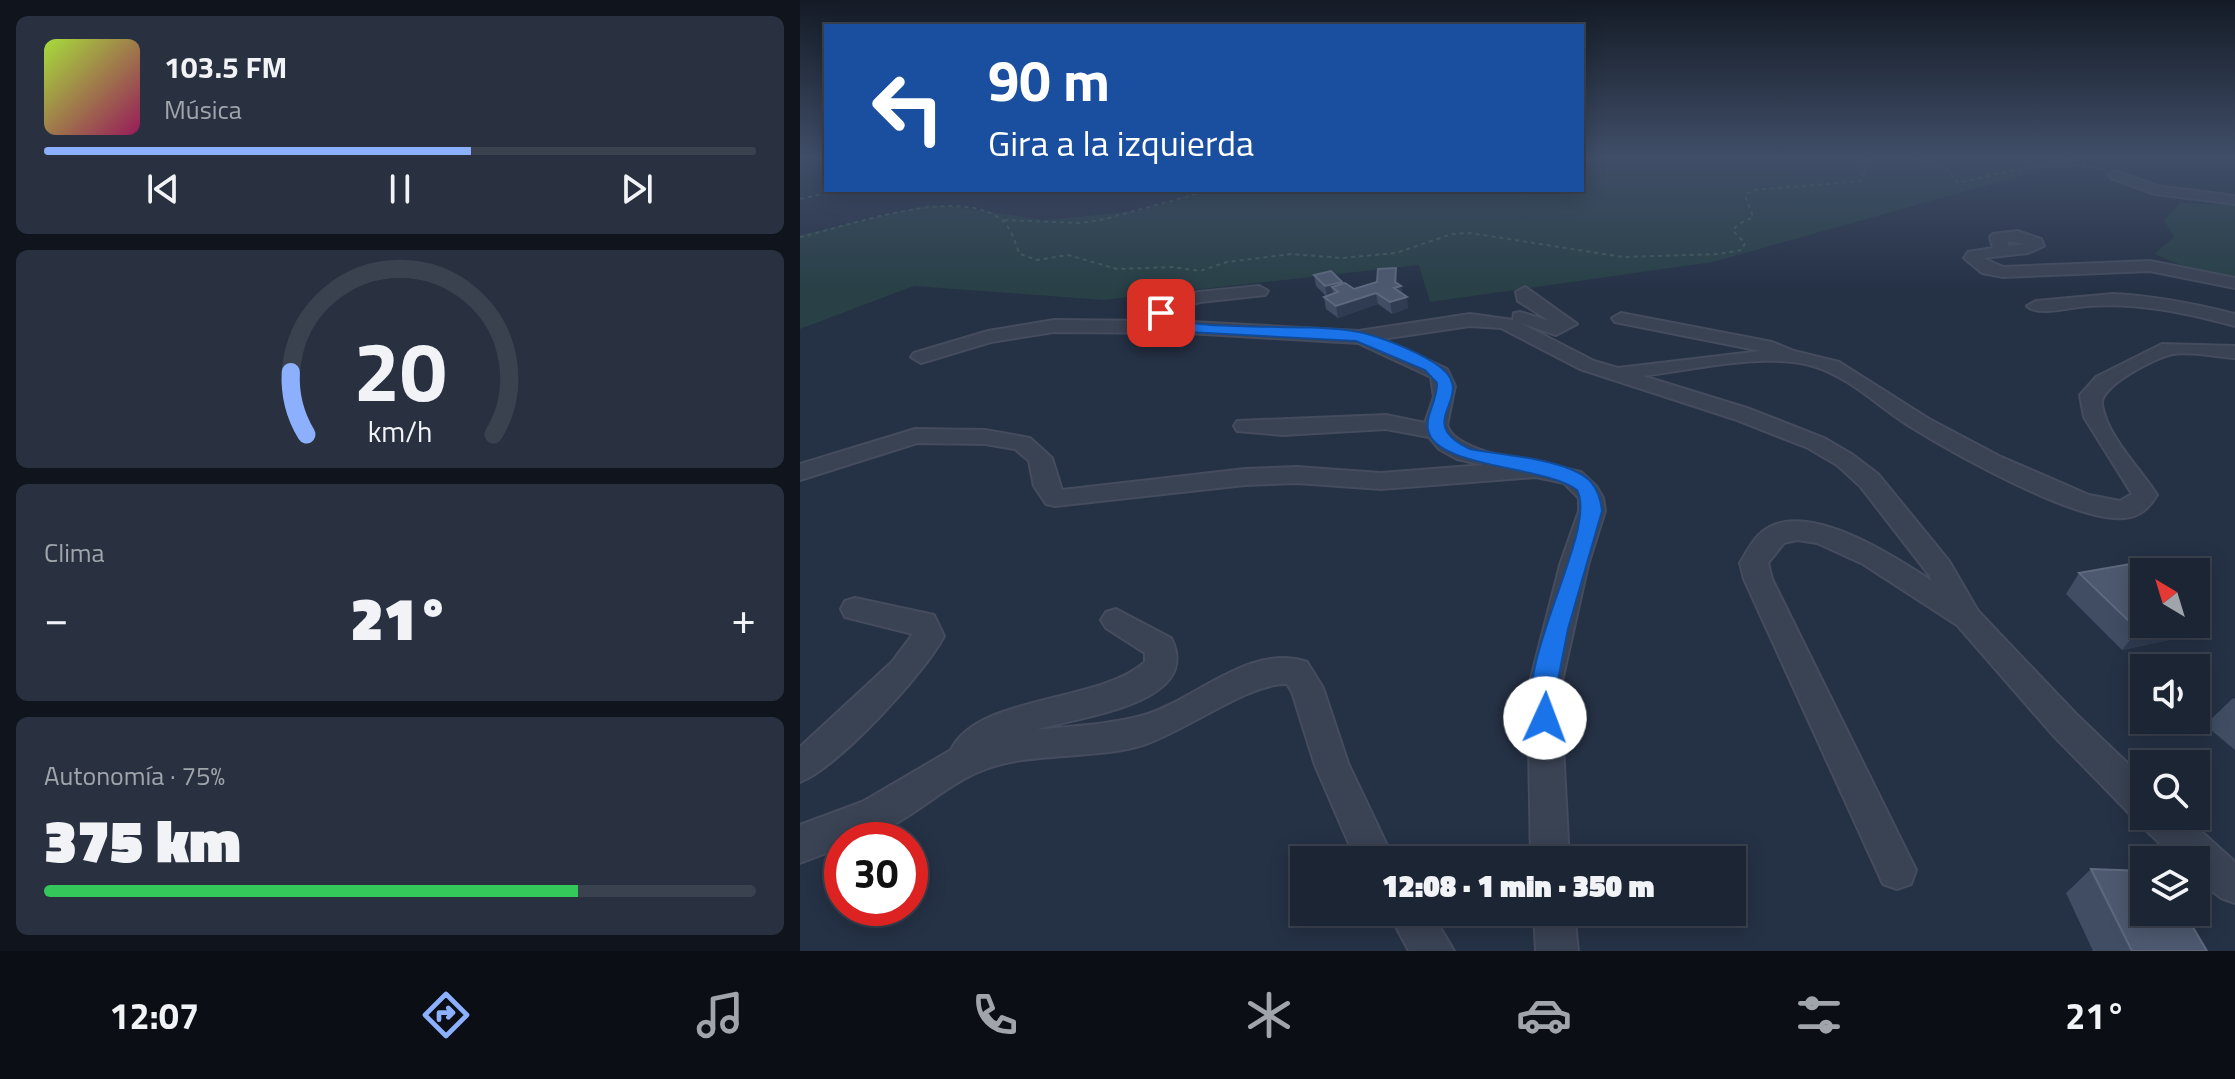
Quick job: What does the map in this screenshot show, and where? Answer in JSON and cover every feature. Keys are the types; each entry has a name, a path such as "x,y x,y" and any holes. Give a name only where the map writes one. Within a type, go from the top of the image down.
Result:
{"street":[{"path":"2002,250 1972,258 1988,269 2003,272 2150,266 2235,283"},
{"path":"1188,327 1164,316 1161,313 1163,308 1198,297 1259,291"},
{"path":"921,357 1020,329 1095,324 1359,337 1470,320 1517,317 1556,329 1566,327 1568,324 1565,320 1524,297 1525,292"},
{"path":"2036,306 2103,297 2178,305 2235,320"},
{"path":"1621,318 1690,333 1746,339 1834,368 1923,425 2062,494 2092,506 2120,511 2136,506 2145,495 2092,415 2091,395 2103,381 2169,348 2235,352"},
{"path":"1494,319 1515,326 1587,365 1742,414 1816,443 1845,460 1869,480 1939,568 1968,619 2064,724 2130,789"},
{"path":"1359,337 1440,373 1446,392 1435,425 1436,432"},
{"path":"1614,373 1719,361 1806,358"},
{"path":"1245,426 1283,428 1386,422 1436,432 1450,446 1465,454 1572,477 1584,486 1591,498 1592,511 1574,565 1544,690 1550,846"},
{"path":"800,472 915,436 985,437 1022,443 1040,458 1046,486 1055,498 1245,477 1297,475 1381,481 1538,469"},
{"path":"1897,870 1758,579 1754,563 1764,546 1777,535 1795,531 1824,535 1850,544 1968,619"},
{"path":"800,766 815,756 903,671 929,636 924,623 855,609"},
{"path":"939,776 980,741 1024,719 1110,700 1148,683 1161,667 1160,647 1116,620"},
{"path":"800,844 838,832 977,755 1016,746 1104,736 1159,725 1262,674 1289,669 1302,677 1307,688 1332,765 1369,846"},
{"path":"2173,830 2215,871 2235,884"},
{"path":"1417,926 1433,951"},
{"path":"1555,926 1557,951"}],"path":[{"path":"1001,220 1080,223 1166,202"},
{"path":"800,237 941,206 985,209 1001,220 1020,254 1037,260 1068,255 1117,269 1173,267 1200,271 1227,262 1291,254 1364,257 1407,250 1452,234 1498,236 1623,257 1718,254 1742,250 1745,243 1733,231 1737,225 1753,217 1748,202"}],"green space":[{"path":"1165,202 1926,202 1713,262 1430,302 1419,265 1103,300 914,286 800,329 800,235 927,205 1044,220 1138,211"},
{"path":"2180,203 2235,205 2235,278 2183,266 2154,254 2174,237 2164,220"}],"building":[{"path":"1396,268 1395,282 1401,286 1394,288 1407,297 1390,302 1376,293 1336,306 1324,297 1338,292 1332,287 1345,283 1354,289 1377,282 1378,269"},
{"path":"1331,271 1342,282 1325,286 1314,275"},
{"path":"2130,564 2130,622 2079,573"},
{"path":"2091,869 2130,870 2130,926 2192,926 2207,951 2132,951"}],"route":[{"path":"1161,313 1188,327 1359,337 1404,355 1440,373 1445,382 1446,392 1435,425 1437,435 1450,446 1465,454 1557,471 1584,486 1591,498 1592,511 1557,629 1544,690 1545,718"}]}
